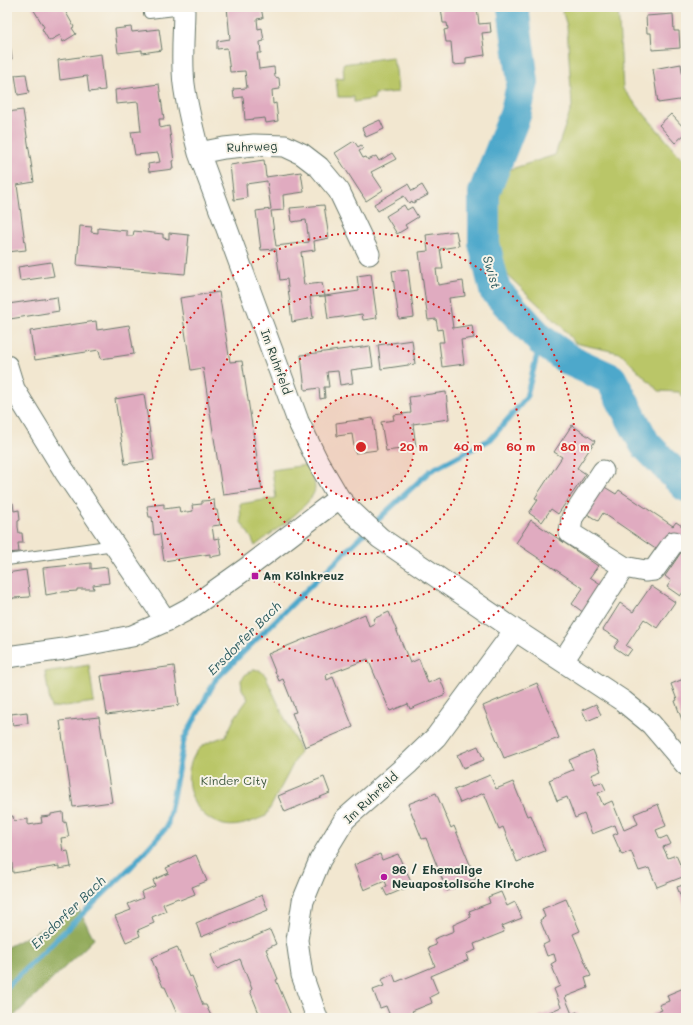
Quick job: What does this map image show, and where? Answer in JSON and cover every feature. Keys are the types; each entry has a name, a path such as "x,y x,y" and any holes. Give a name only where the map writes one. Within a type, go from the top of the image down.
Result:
{"street":[{"name":"Im Ruhrfeld","path":"184,8 184,82 188,113 199,153 298,421 318,462 345,504 380,538 623,701 651,724 686,765"},
{"name":"Ruhrweg","path":"199,153 224,148 254,145 285,146 302,154 319,167 339,191 369,254"},
{"path":"7,366 14,390 64,472 166,621"},
{"path":"603,470 572,518 570,533 624,567 646,571 654,570 674,542"},
{"path":"7,657 64,649 132,636 166,621 192,607 247,568 345,504"},
{"path":"563,661 624,567"},
{"name":"Im Ruhrfeld","path":"317,1018 302,975 297,940 303,901 320,860 345,819 409,763 436,737 515,630"}],"lane":[{"path":"149,13 184,8"},
{"path":"7,560 115,545"}],"green space":[{"path":"561,7 618,7 623,89 678,154 686,160 686,400 679,392 659,391 620,353 575,343 562,327 498,266 499,173 555,155 572,106 567,26"},
{"path":"392,57 396,70 398,92 375,94 374,99 354,102 354,97 338,97 336,78 344,79 343,64"},
{"path":"306,465 314,482 315,488 313,495 280,527 255,546 241,522 240,504 276,498 272,470"},
{"path":"89,665 94,702 51,708 45,672"},
{"name":"Kinder City","path":"254,669 262,672 266,676 300,751 266,816 240,825 224,825 213,821 204,815 197,807 189,786 188,776 190,765 195,754 201,747 209,742 226,736 235,717 248,699 242,689 241,680 246,674"},
{"path":"79,910 94,939 12,1018 7,1018 7,947"}],"building":[{"path":"32,7 63,7 74,27 72,28 76,34 63,42 60,35 49,41 42,29 44,27"},
{"path":"138,7 148,7 148,8 138,9"},
{"path":"227,7 261,7 263,18 257,19 258,29 262,28 264,41 260,42 261,53 257,53 259,69 274,67 275,77 279,78 280,89 272,90 273,104 276,103 278,121 266,123 265,118 245,120 243,97 234,98 233,89 247,88 245,71 230,72 227,48 217,49 217,41 230,39"},
{"path":"441,7 477,7 479,24 490,23 491,32 482,33 485,55 466,58 466,64 453,65 451,42 446,42 444,30 448,29 447,23 443,23"},
{"path":"673,14 674,31 679,31 680,48 652,50 651,33 647,33 646,16"},
{"path":"131,27 132,32 159,29 162,50 142,53 142,50 118,53 115,29"},
{"path":"7,35 9,35 12,59 7,60"},
{"path":"101,54 105,90 89,92 87,76 60,80 58,60"},
{"path":"681,64 686,99 658,103 653,69"},
{"path":"26,74 29,93 18,95 15,75"},
{"path":"159,84 164,119 159,119 160,128 169,126 174,161 172,161 173,169 149,172 148,164 160,162 158,153 135,155 131,132 141,131 138,102 116,104 115,90"},
{"path":"23,110 34,182 17,185 26,250 7,252 7,112"},
{"path":"671,114 686,130 686,133 675,143 659,125"},
{"path":"380,120 384,129 366,137 362,128"},
{"path":"354,141 358,147 361,145 363,149 359,151 363,158 366,157 368,160 376,156 379,161 392,153 396,159 371,172 383,190 366,201 335,153"},
{"path":"264,160 266,177 301,172 304,192 283,195 284,210 271,211 276,246 309,242 306,220 292,222 290,208 324,205 329,238 314,241 315,250 301,252 304,285 322,283 325,296 310,297 313,318 292,322 287,279 280,280 276,249 261,250 256,211 271,209 267,181 246,184 247,198 234,200 230,165"},
{"path":"408,184 412,191 422,185 428,195 413,203 412,201 409,203 404,196 378,211 374,204"},
{"path":"404,205 407,210 412,207 418,217 405,225 407,228 397,234 386,216"},
{"path":"80,226 92,227 91,232 98,233 98,228 127,231 127,236 133,236 134,231 163,234 163,238 169,239 169,233 189,235 185,274 77,265"},
{"path":"456,231 459,246 440,249 443,269 436,269 438,285 463,281 465,296 449,298 453,328 472,325 474,338 461,340 464,364 442,367 439,342 444,342 442,329 438,330 436,319 428,320 419,252 428,251 426,235"},
{"path":"51,262 54,276 20,281 18,267"},
{"path":"408,269 414,317 399,319 392,271"},
{"path":"371,274 377,318 363,320 362,314 328,319 325,296 359,291 357,276"},
{"path":"219,292 230,362 242,361 262,490 223,495 203,368 191,370 180,298"},
{"path":"57,297 59,311 10,319 8,304"},
{"path":"96,321 97,330 129,325 134,354 101,359 99,350 35,360 30,331"},
{"path":"412,340 415,364 381,369 378,345"},
{"path":"370,346 373,367 351,370 353,383 340,385 338,371 327,372 329,387 324,387 325,398 320,399 319,388 305,390 301,355"},
{"path":"446,392 449,419 413,424 416,447 386,451 381,422 394,420 393,415 411,413 409,397"},
{"path":"144,394 154,460 125,464 115,399"},
{"path":"373,418 377,450 355,453 352,434 337,436 336,423"},
{"path":"572,425 595,441 577,468 586,474 558,514 551,509 542,522 529,513 538,500 535,498 562,457 554,452"},
{"path":"603,486 616,494 619,490 673,526 676,522 682,526 685,523 686,535 683,540 657,550 603,513 598,521 584,512"},
{"path":"214,500 215,510 217,510 220,525 212,526 214,539 219,538 222,555 210,557 210,554 164,561 160,534 154,535 152,517 149,517 147,506 164,504 164,509 179,507 180,513 193,511 192,505 202,504 202,501"},
{"path":"13,503 14,511 19,510 20,520 18,521 18,527 19,533 22,533 23,543 18,543 19,552 7,553 7,504"},
{"path":"531,520 598,566 590,577 602,585 584,613 572,604 583,588 516,543"},
{"path":"686,545 686,591 685,590 680,596 667,587 671,581 665,576"},
{"path":"91,563 91,569 107,567 109,583 93,585 94,589 77,589 77,591 46,595 43,568"},
{"path":"26,570 30,597 13,598 7,600 7,573"},
{"path":"651,586 675,602 657,628 644,619 626,646 632,649 627,656 614,647 619,640 603,630 620,603 633,612"},
{"path":"389,612 410,663 419,659 428,683 440,678 446,694 410,709 408,704 390,711 368,659 326,675 327,680 333,677 353,727 305,747 292,713 296,712 283,679 279,681 268,654 365,614 369,626 375,623 373,619"},
{"path":"174,666 179,705 107,715 101,676"},
{"path":"686,678 686,719 682,720 671,684"},
{"path":"537,683 559,738 504,758 483,706"},
{"path":"596,704 601,715 587,721 582,710"},
{"path":"27,712 28,723 13,725 11,714"},
{"path":"99,717 112,802 73,807 60,721"},
{"path":"478,746 484,760 463,768 457,755"},
{"path":"593,750 601,771 591,775 595,784 602,782 606,790 598,793 603,805 612,801 624,830 638,824 634,814 658,804 666,826 656,830 660,839 667,836 671,844 663,847 668,858 676,855 685,876 657,887 649,868 639,871 631,851 622,855 613,835 618,833 615,825 592,834 584,814 575,818 567,797 557,801 549,780 573,770 569,760"},
{"path":"490,775 496,789 513,782 527,816 531,815 545,851 517,862 503,827 499,829 484,793 460,803 454,790"},
{"path":"324,777 330,793 285,812 278,796"},
{"path":"436,793 451,828 454,826 476,879 447,891 426,838 422,839 408,804"},
{"path":"63,812 64,823 66,822 69,837 61,838 63,852 68,851 71,867 59,869 59,866 13,873 10,846 7,847 7,817 13,816 14,821 28,819 28,825 42,823 41,817 51,816 51,814"},
{"name":"96 / Ehemalige Neuapostolische Kirche","path":"380,854 382,860 398,854 406,873 407,872 412,885 411,886 387,896 383,888 387,886 385,881 364,890 354,865"},
{"path":"196,855 207,881 192,887 195,894 180,900 178,898 163,904 166,911 152,917 154,923 138,930 140,936 126,942 115,916 131,910 128,904 143,898 141,892 155,886 153,880 169,873 166,868"},
{"path":"686,884 686,910 677,887"},
{"path":"501,892 507,906 515,902 522,918 502,926 504,932 474,944 476,950 466,954 468,960 431,976 438,993 430,997 432,1003 412,1011 415,1017 398,1018 397,1014 390,1016 386,1006 380,1008 373,990 384,986 381,980 393,974 396,982 435,966 428,948 436,945 434,939 454,931 453,925 471,917 469,911 490,903 488,897"},
{"path":"262,895 268,910 201,937 196,923"},
{"path":"566,899 580,931 573,934 591,976 585,978 588,988 565,997 572,1014 577,1012 580,1018 538,1018 561,1007 554,989 560,986 551,964 556,961 554,954 547,956 543,945 549,942 540,920 545,917 542,909"},
{"path":"270,930 276,944 266,949 278,979 276,980 292,1018 261,1018 250,991 252,989 240,959 217,969 211,955"},
{"path":"177,947 189,977 192,976 203,1005 206,1005 212,1018 182,1018 180,1015 178,1016 165,987 163,987 151,958"},
{"path":"686,987 686,1018 654,1018 652,1014 662,1010 659,1005 669,1001 667,995"}],"waterway":[{"name":"Swist","path":"513,7 523,82 515,115 484,193 484,243 495,290 541,340 569,360 611,379 645,444 686,486"},
{"name":"Ersdorfer Bach","path":"7,987 131,867 167,827 184,739 216,679 386,512 430,471 491,439 526,398 541,340"}],"place":[{"name":"Am Kölnkreuz","path":"255,576"},
{"name":"96 / Ehemalige Neuapostolische Kirche","path":"384,877"}]}
